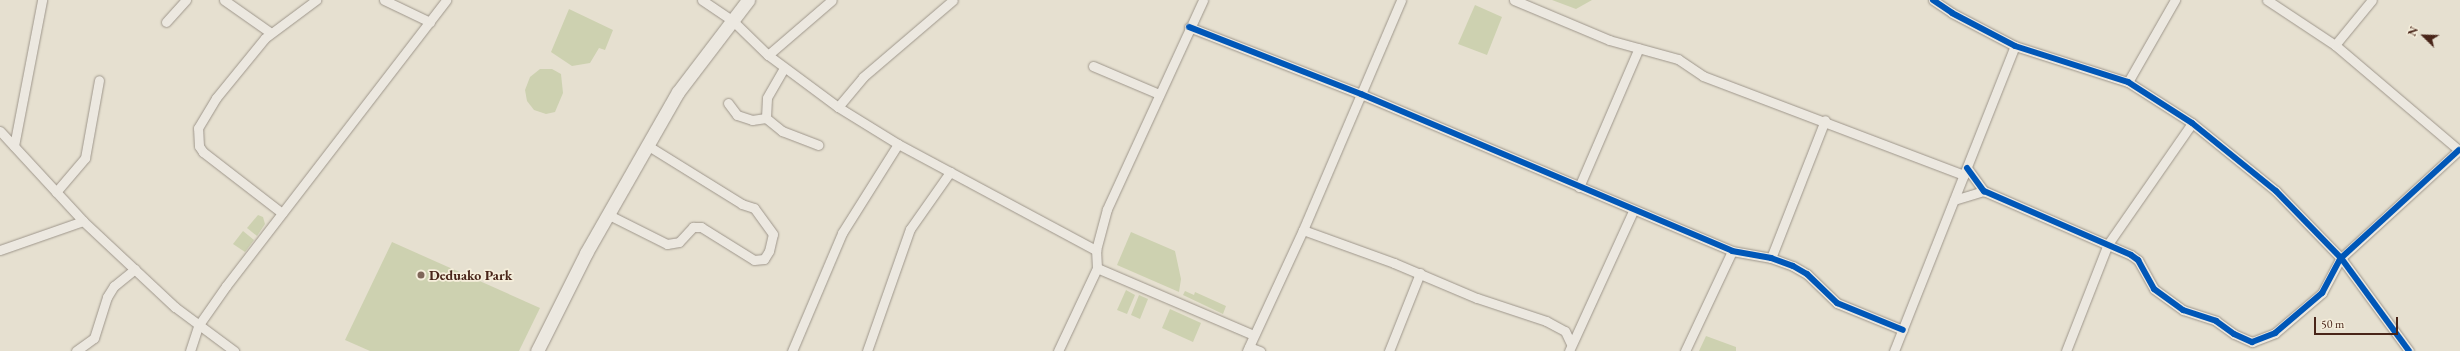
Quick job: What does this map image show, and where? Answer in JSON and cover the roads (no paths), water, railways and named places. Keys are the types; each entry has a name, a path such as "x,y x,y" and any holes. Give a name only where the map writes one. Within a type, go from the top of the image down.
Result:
{"street":[{"path":"14,146 42,0"},
{"path":"166,22 186,0"},
{"path":"224,0 271,34"},
{"path":"282,213 203,152 198,139 198,128 216,98 246,60 271,34 316,0"},
{"path":"384,0 430,22"},
{"path":"190,351 198,326 282,213 446,0"},
{"path":"702,0 733,21 768,55 784,68 838,107 898,144 1096,250"},
{"path":"537,351 607,214 647,146 697,65 748,0"},
{"path":"768,55 832,0"},
{"path":"838,107 863,77 953,0"},
{"path":"1058,351 1097,268 1096,250 1108,209 1202,0"},
{"path":"1260,351 1248,349 1253,335 1303,230 1401,0"},
{"path":"1514,0 1609,40 1678,59 1703,76 1966,171 1984,190 2108,244 2138,260 2154,289 2183,310 2216,321 2234,334 2252,342 2275,333 2322,293 2341,258 2460,151 2335,45 2267,0"},
{"path":"1933,0 1952,13 2015,46 2128,82 2192,123 2276,191 2341,258 2409,351"},
{"path":"2128,82 2175,0"},
{"path":"2335,45 2372,0"},
{"path":"1189,28 1361,94 1633,211 1732,251 1771,258 1807,274 1837,303 1903,330"},
{"path":"1894,351 2015,46"},
{"path":"1579,187 1638,48"},
{"path":"1093,66 1159,94"},
{"path":"766,118 767,98 784,68"},
{"path":"56,192 86,158 99,80"},
{"path":"728,103 737,115 752,120 766,118 782,131 818,145"},
{"path":"1771,258 1825,120"},
{"path":"2066,351 2108,244 2192,123"},
{"path":"0,131 83,220 134,269 198,326 234,351"},
{"path":"792,351 842,233 898,144"},
{"path":"607,214 667,244 678,242 693,227 701,227 756,261 764,259 769,252 773,234 754,208 742,204 647,146"},
{"path":"867,351 910,230 950,172"},
{"path":"1954,200 1984,190"},
{"path":"1570,347 1633,211"},
{"path":"0,250 83,220"},
{"path":"1303,230 1420,273 1478,298 1546,321 1564,331 1570,347"},
{"path":"1685,351 1732,251"},
{"path":"1097,268 1253,335"},
{"path":"76,351 94,338 107,297 114,286 134,269"},
{"path":"1389,351 1420,273"}],"place":[{"name":"Deduako Park","path":"421,275"}]}
